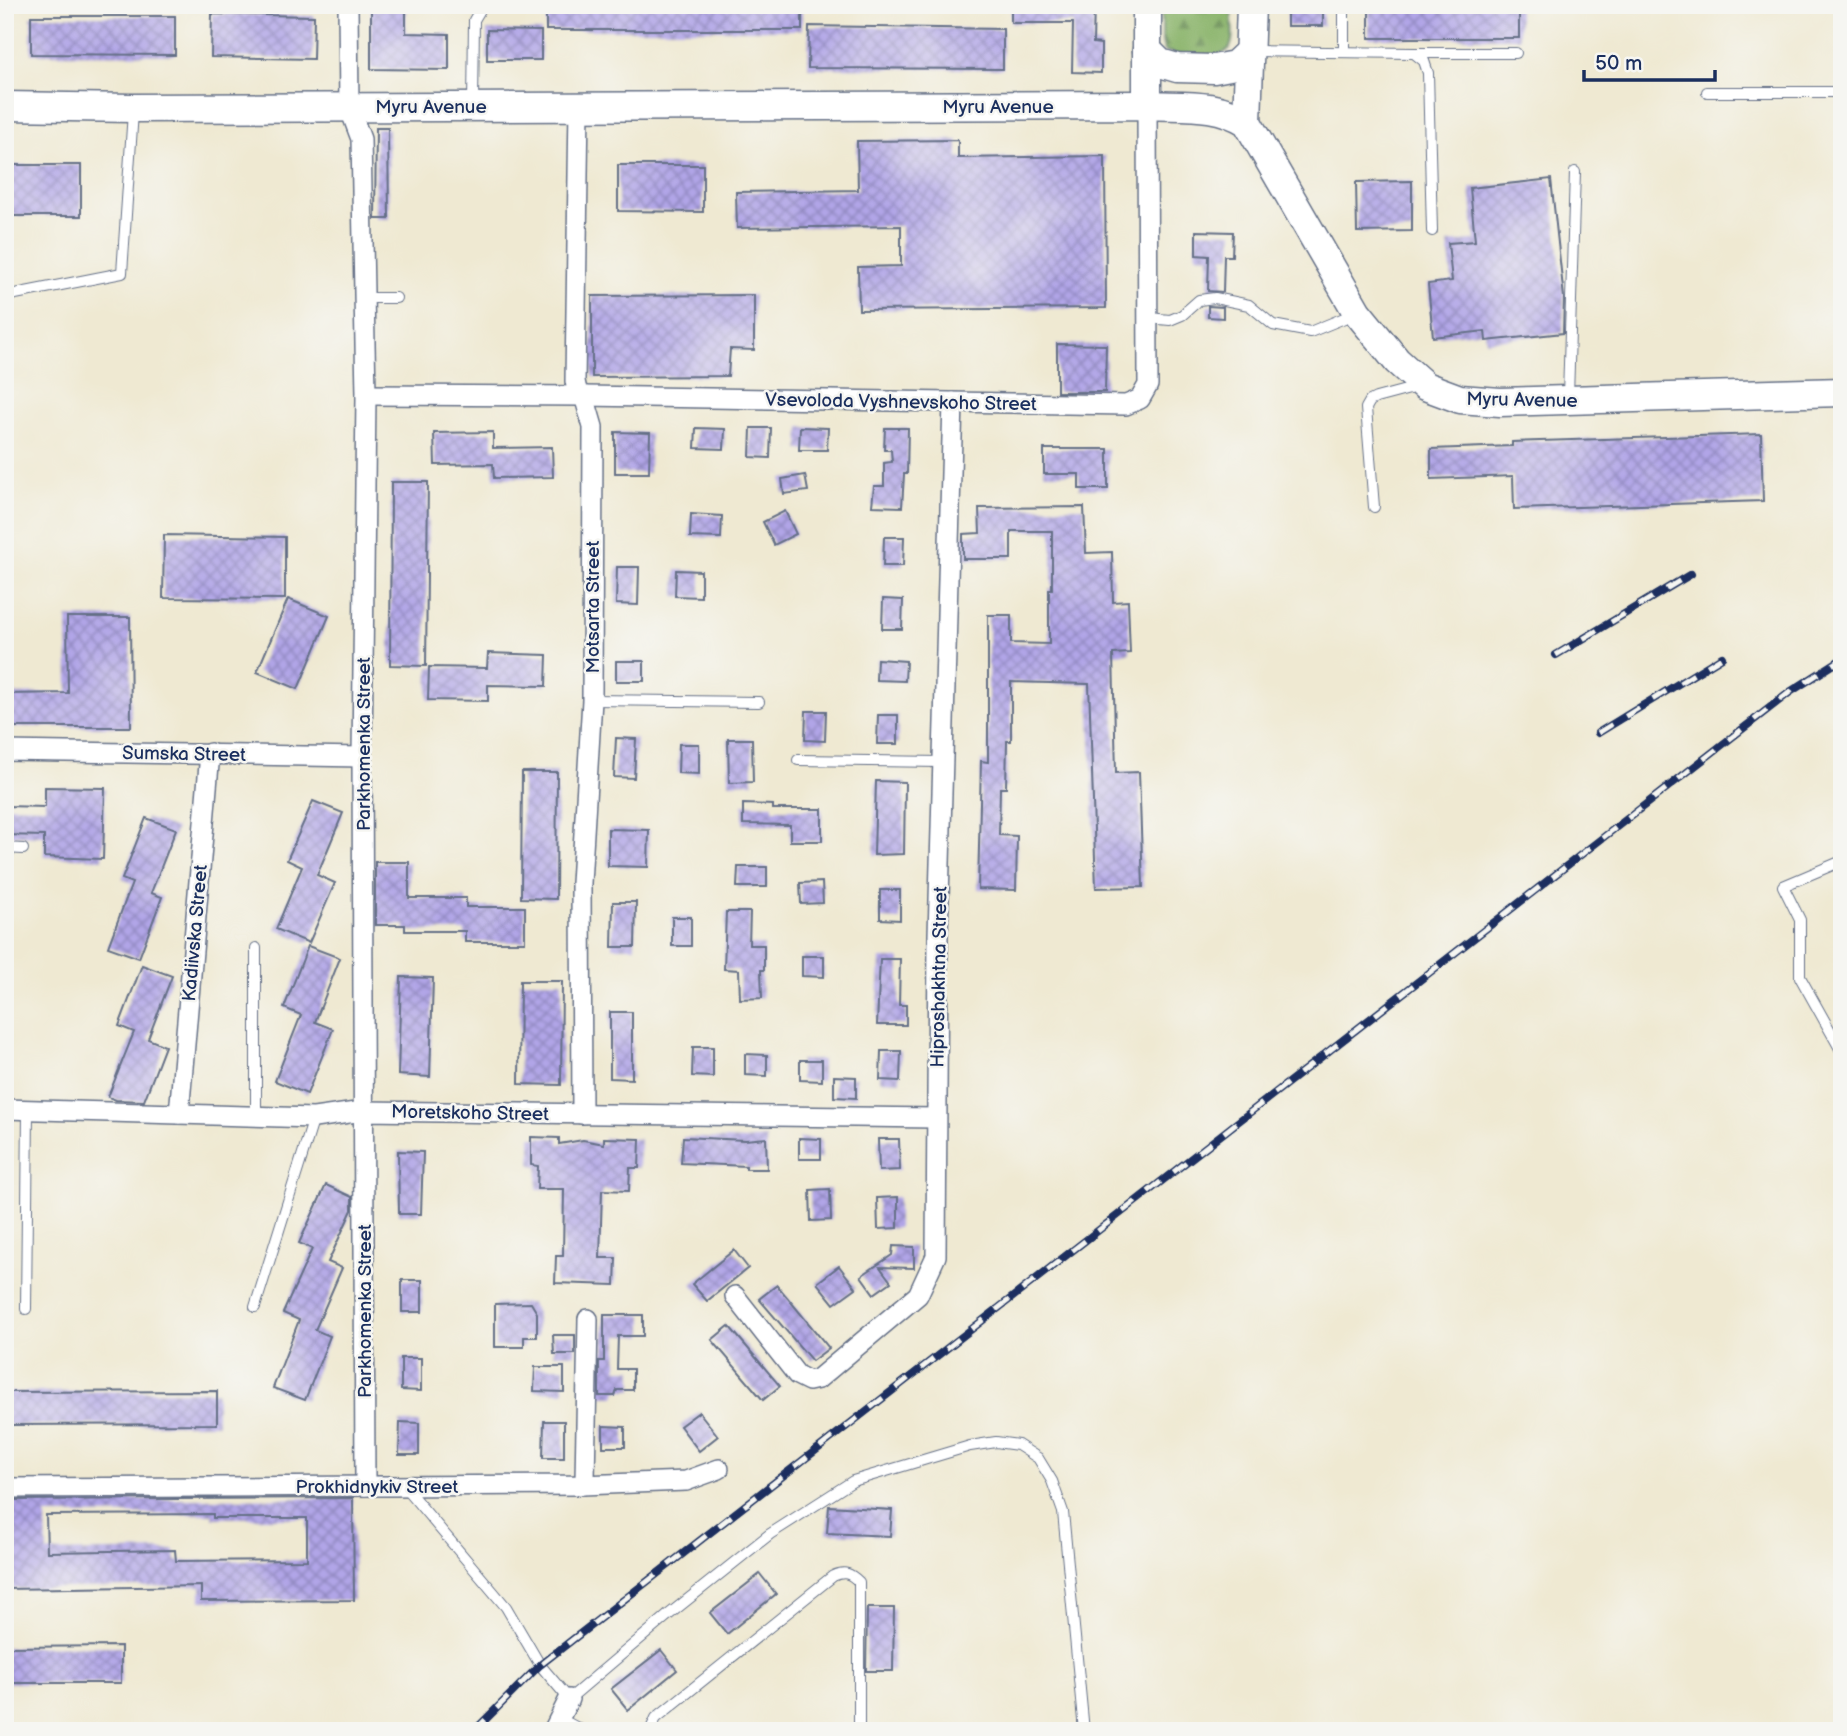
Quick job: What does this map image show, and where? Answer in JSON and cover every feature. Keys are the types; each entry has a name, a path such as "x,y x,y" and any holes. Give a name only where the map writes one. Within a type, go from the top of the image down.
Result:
{"main road":[{"path":"1147,5 1147,106"},
{"path":"1247,122 1251,5"},
{"path":"1147,50 1160,63 1177,68 1236,65 1250,51"},
{"name":"Myru Avenue","path":"5,106 1218,108 1247,122 1357,312 1397,361 1425,386 1460,399 1500,402 1842,392"}],"street":[{"name":"Parkhomenka Street","path":"348,5 349,107 361,139 366,395 362,757 365,1486"},
{"name":"Motsarta Street","path":"579,106 575,382 577,391 584,396 593,427 592,700 581,883 582,1114"},
{"name":"Vsevoloda Vyshnevskoho Street","path":"366,395 1126,405 1140,399 1147,385 1147,106"},
{"name":"Hiproshakhtna Street","path":"735,1297 797,1375 808,1381 818,1379 918,1295 936,1255 942,762 953,402"},
{"name":"Sumska Street","path":"5,751 362,757"},
{"name":"Kadiivska Street","path":"179,1114 210,753"},
{"name":"Moretskoho Street","path":"5,1109 314,1118 363,1111 936,1118"},
{"path":"582,1485 585,1480 588,1319"},
{"name":"Prokhidnykiv Street","path":"5,1488 582,1485 686,1481 719,1469"},
{"path":"556,1724 569,1699"}],"lane":[{"path":"473,106 474,20 483,5"},
{"path":"1344,5 1344,52"},
{"path":"1250,51 1516,53"},
{"path":"1414,53 1424,61 1428,73 1432,231"},
{"path":"1707,92 1842,92"},
{"path":"5,296 122,272 133,108"},
{"path":"1568,400 1575,172"},
{"path":"364,298 396,298"},
{"path":"1148,318 1170,320 1182,315 1199,300 1215,298 1249,306 1273,325 1310,332 1357,312"},
{"path":"1374,507 1366,408 1370,401 1376,398 1425,386"},
{"path":"592,700 760,702"},
{"path":"798,760 942,762"},
{"path":"5,848 23,849"},
{"path":"1842,861 1783,886 1800,920 1800,978 1842,1052"},
{"path":"256,948 256,1116"},
{"path":"26,1309 28,1110"},
{"path":"255,1307 314,1118"},
{"path":"404,1485 506,1607 540,1665 569,1699 770,1534 853,1481 970,1446 996,1442 1018,1445 1038,1458 1052,1481 1063,1512 1084,1731"},
{"path":"650,1731 656,1718 833,1576 843,1572 851,1574 859,1582 859,1731"},
{"path":"556,1724 583,1731"}],"green space":[{"path":"1162,5 1231,5 1231,45 1220,54 1211,56 1179,55 1164,50"}],"building":[{"path":"371,5 406,5 406,33 449,34 449,70 371,69"},
{"path":"546,5 802,5 802,30 546,30"},
{"path":"1011,5 1094,5 1093,43 1101,44 1101,73 1072,72 1073,23 1011,23"},
{"path":"1287,5 1323,5 1323,26 1287,26"},
{"path":"1369,5 1519,5 1519,38 1369,38"},
{"path":"212,14 314,16 313,59 211,57"},
{"path":"31,16 175,16 175,55 31,54"},
{"path":"809,26 1003,29 1003,69 808,68"},
{"path":"487,30 541,31 541,60 487,60"},
{"path":"376,128 388,128 389,219 375,219"},
{"path":"958,140 958,158 1105,156 1106,308 859,310 858,267 901,266 901,226 737,228 736,192 858,190 857,141"},
{"path":"5,165 81,165 81,216 5,216"},
{"path":"618,165 703,165 703,212 618,211"},
{"path":"1551,179 1564,298 1563,333 1486,341 1485,331 1433,337 1428,284 1452,281 1448,243 1475,241 1470,188"},
{"path":"1412,181 1412,231 1357,232 1356,182"},
{"path":"1196,231 1233,232 1232,256 1224,256 1223,292 1208,291 1209,256 1196,255"},
{"path":"754,295 754,350 730,349 728,376 592,377 592,296"},
{"path":"1208,306 1223,307 1223,318 1208,317"},
{"path":"1057,344 1106,345 1105,392 1057,392"},
{"path":"800,427 828,428 827,450 799,450"},
{"path":"696,428 725,429 724,449 695,448"},
{"path":"751,428 771,428 770,458 750,457"},
{"path":"885,428 908,428 907,474 904,474 902,507 872,506 874,486 884,486 884,463 892,462 891,450 884,450"},
{"path":"493,432 493,448 552,447 553,477 494,478 493,464 435,465 434,433"},
{"path":"615,432 650,433 649,473 615,473"},
{"path":"1761,434 1763,501 1514,509 1513,476 1431,479 1431,449 1512,446 1512,442"},
{"path":"1044,449 1108,449 1108,489 1079,489 1079,474 1044,474"},
{"path":"805,475 808,491 784,494 782,479"},
{"path":"391,482 428,482 426,666 390,665"},
{"path":"1084,507 1086,553 1112,552 1113,602 1128,601 1130,653 1113,654 1116,773 1139,772 1143,887 1096,888 1089,684 1011,682 1011,741 1007,741 1006,788 1000,788 999,835 1017,836 1016,890 978,889 981,761 988,762 988,615 1011,615 1011,643 1049,644 1052,531 1011,531 1011,559 963,559 963,534 980,533 979,508"},
{"path":"785,511 796,534 774,545 763,522"},
{"path":"691,514 722,516 721,538 690,537"},
{"path":"164,535 285,537 285,599 163,598"},
{"path":"884,537 904,537 903,566 883,566"},
{"path":"617,567 639,567 638,605 616,604"},
{"path":"676,570 701,571 701,597 675,596"},
{"path":"288,599 329,616 298,689 257,672"},
{"path":"883,599 903,600 902,629 882,629"},
{"path":"67,617 130,617 131,727 5,727 5,694 68,693"},
{"path":"488,653 547,655 546,686 488,685 488,701 428,700 429,667 487,668"},
{"path":"877,659 906,661 905,681 876,680"},
{"path":"616,661 644,661 644,681 616,681"},
{"path":"806,711 826,711 825,741 805,740"},
{"path":"878,715 898,715 898,744 877,744"},
{"path":"616,738 636,739 634,778 614,777"},
{"path":"728,739 752,739 753,782 729,783"},
{"path":"679,744 699,744 699,774 678,773"},
{"path":"522,772 557,772 556,899 521,898"},
{"path":"876,781 905,782 904,854 874,855"},
{"path":"45,787 105,788 103,859 44,857 44,836 5,835 5,806 45,807"},
{"path":"313,801 343,813 317,875 335,883 309,943 276,929 302,867 287,860"},
{"path":"743,804 773,805 773,809 822,809 822,841 790,841 790,825 743,824"},
{"path":"146,818 176,829 151,893 162,897 139,958 108,947 132,883 122,879"},
{"path":"608,829 649,830 648,867 608,866"},
{"path":"375,862 409,862 409,898 466,898 466,907 525,907 525,942 465,942 465,931 405,931 405,925 375,925"},
{"path":"738,867 767,867 767,887 737,887"},
{"path":"822,882 823,903 801,904 800,883"},
{"path":"880,890 900,890 900,920 880,919"},
{"path":"613,902 636,902 635,947 612,947"},
{"path":"726,912 750,912 749,945 764,945 762,998 740,999 739,970 724,969"},
{"path":"672,917 691,917 691,946 672,946"},
{"path":"308,946 340,958 315,1022 333,1029 307,1094 275,1081 301,1015 284,1008"},
{"path":"802,956 824,956 824,977 802,976"},
{"path":"880,959 900,959 899,1005 906,1005 906,1025 877,1025"},
{"path":"142,965 172,976 148,1039 165,1046 144,1101 116,1100 108,1097 134,1032 119,1026"},
{"path":"401,977 433,978 430,1077 398,1075"},
{"path":"520,981 562,981 561,1085 519,1084"},
{"path":"610,1012 632,1012 632,1079 610,1078"},
{"path":"693,1047 713,1047 713,1077 692,1076"},
{"path":"881,1051 901,1051 900,1081 880,1080"},
{"path":"745,1054 767,1055 767,1076 745,1075"},
{"path":"800,1060 822,1060 822,1081 800,1080"},
{"path":"834,1076 856,1077 856,1098 834,1097"},
{"path":"531,1137 559,1138 559,1144 583,1140 604,1144 604,1138 640,1139 639,1168 630,1168 629,1191 602,1190 600,1258 616,1258 615,1285 555,1283 556,1256 563,1256 564,1189 537,1189 538,1166 531,1165"},
{"path":"683,1137 745,1140 766,1138 767,1169 681,1163"},
{"path":"799,1138 821,1139 821,1159 799,1159"},
{"path":"878,1139 899,1139 900,1170 879,1171"},
{"path":"398,1151 423,1152 421,1214 399,1214"},
{"path":"326,1185 352,1197 352,1210 328,1262 342,1268 315,1330 330,1336 305,1400 273,1388 299,1320 283,1313 312,1249 299,1243"},
{"path":"830,1189 831,1220 811,1221 810,1190"},
{"path":"898,1197 898,1228 878,1229 877,1198"},
{"path":"893,1246 914,1247 914,1268 880,1267 891,1282 874,1294 861,1276 892,1255"},
{"path":"734,1250 748,1268 707,1301 692,1284"},
{"path":"839,1266 856,1288 834,1304 817,1283"},
{"path":"402,1280 422,1280 422,1312 402,1312"},
{"path":"777,1285 829,1348 812,1361 759,1299"},
{"path":"531,1303 537,1313 537,1337 524,1337 524,1347 495,1347 495,1304"},
{"path":"604,1315 643,1315 643,1336 618,1336 617,1369 633,1369 633,1390 617,1390 615,1396 599,1396 599,1361 604,1361"},
{"path":"729,1326 780,1386 763,1400 712,1340"},
{"path":"553,1335 575,1335 575,1354 554,1354"},
{"path":"401,1358 421,1358 421,1391 401,1390"},
{"path":"535,1367 564,1367 564,1392 534,1391"},
{"path":"217,1391 217,1424 5,1425 5,1392"},
{"path":"699,1412 718,1436 699,1451 680,1426"},
{"path":"544,1421 564,1421 564,1458 543,1458"},
{"path":"400,1422 419,1423 419,1455 399,1455"},
{"path":"603,1426 625,1427 625,1447 603,1447"},
{"path":"353,1498 354,1600 201,1601 201,1586 5,1589 5,1500","holes":["213,1514 213,1518 307,1518 307,1560 176,1561 175,1550 47,1552 46,1515"]},
{"path":"829,1506 892,1510 890,1536 827,1533"},
{"path":"760,1574 776,1594 727,1634 710,1613"},
{"path":"867,1608 894,1608 893,1671 866,1671"},
{"path":"121,1646 121,1683 5,1683 5,1647"},
{"path":"661,1650 677,1670 628,1710 611,1689"}],"railway":[{"path":"1556,655 1691,574"},
{"path":"1598,733 1722,657"},
{"path":"474,1731 540,1665 1790,692 1842,659"}]}
